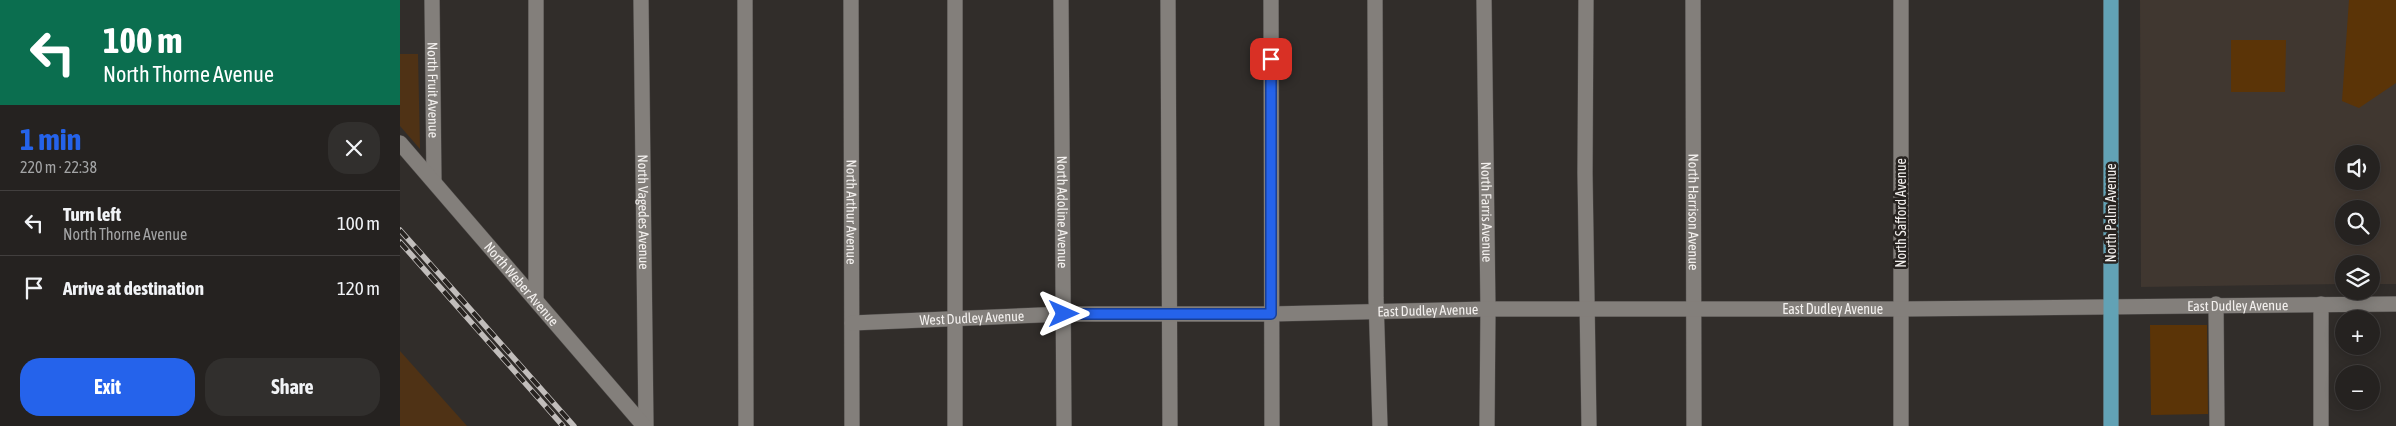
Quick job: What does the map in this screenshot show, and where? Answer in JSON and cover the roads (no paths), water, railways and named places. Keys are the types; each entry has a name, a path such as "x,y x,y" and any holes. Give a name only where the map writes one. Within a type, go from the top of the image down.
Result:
{"main road":[{"name":"North Palm Avenue","path":"2111,0 2111,426"}],"street":[{"name":"North Fruit Avenue","path":"432,0 434,181"},
{"path":"536,0 536,300"},
{"name":"North Vagedes Avenue","path":"641,0 645,426"},
{"path":"745,0 746,426"},
{"name":"North Arthur Avenue","path":"851,0 852,426"},
{"path":"955,0 955,426"},
{"name":"North Adoline Avenue","path":"1062,0 1064,426"},
{"path":"1168,0 1170,426"},
{"path":"1271,0 1272,426"},
{"path":"1375,0 1376,298 1378,311 1380,426"},
{"name":"North Farris Avenue","path":"1484,0 1488,309 1487,426"},
{"path":"1586,0 1585,173 1589,310 1589,426"},
{"name":"North Harrison Avenue","path":"1693,0 1694,426"},
{"name":"North Safford Avenue","path":"1901,0 1902,426"},
{"name":"North Weber Avenue","path":"400,143 645,426"},
{"path":"2216,304 2217,426"},
{"path":"2321,304 2322,426"},
{"name":"East Dudley Avenue","path":"1271,314 1488,309 1901,309 2111,305 2396,304"},
{"name":"West Dudley Avenue","path":"852,323 1064,314 1271,314"}],"railway":[{"path":"400,230 574,426"},
{"path":"400,242 563,426"}]}
